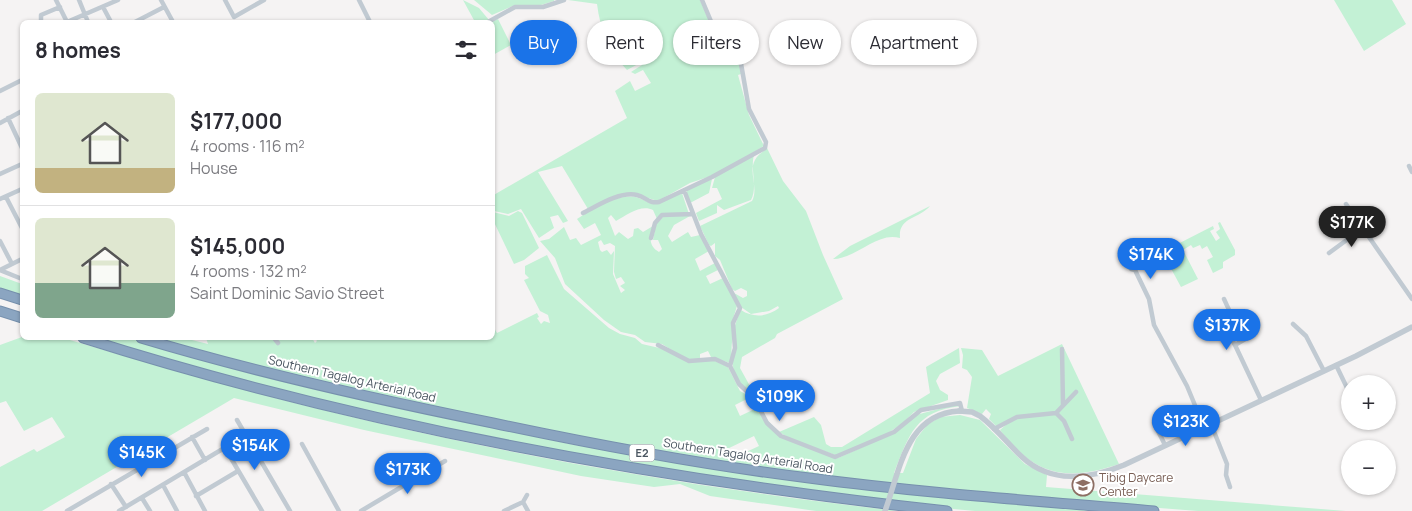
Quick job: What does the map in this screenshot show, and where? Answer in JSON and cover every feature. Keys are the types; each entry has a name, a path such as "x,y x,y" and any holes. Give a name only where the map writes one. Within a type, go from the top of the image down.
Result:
{"highway":[{"path":"0,293 20,299"},
{"path":"0,311 20,317"},
{"name":"E2","path":"90,340 243,385 326,406 558,456 764,490 944,511"},
{"name":"Southern Tagalog Arterial Road","path":"149,340 344,392 576,442 836,482 982,498 1154,511"}],"street":[{"path":"56,0 66,20"},
{"path":"78,0 87,20"},
{"path":"72,20 118,0"},
{"path":"161,0 172,20"},
{"path":"225,0 234,17 264,0"},
{"path":"359,0 369,20"},
{"path":"492,20 515,8 543,7 564,0"},
{"path":"583,213 623,196 637,195 655,203 762,151 766,144 748,107 740,58 719,39 702,0"},
{"path":"41,20 41,15 60,7"},
{"path":"104,7 110,20"},
{"path":"138,20 164,7"},
{"path":"0,91 20,81"},
{"path":"0,123 20,112"},
{"path":"8,118 20,144"},
{"path":"0,174 20,165"},
{"path":"1409,166 1412,172"},
{"path":"684,190 692,214 740,308 734,323 735,348 730,366"},
{"path":"0,199 20,191"},
{"path":"6,197 20,224"},
{"path":"1346,204 1412,299"},
{"path":"652,238 655,223 662,216 692,214"},
{"path":"1329,253 1363,228"},
{"path":"0,241 12,264"},
{"path":"1122,256 1131,269 1135,270 1148,296 1154,325 1187,386 1204,427"},
{"path":"0,270 20,260"},
{"path":"0,270 20,278"},
{"path":"1224,299 1248,336 1235,345"},
{"path":"1293,324 1306,336 1324,371"},
{"path":"885,511 916,432 936,415 961,411 977,414 1034,466 1049,474 1068,477 1092,476 1110,471 1336,366 1412,327"},
{"path":"1225,328 1235,345 1260,400"},
{"path":"658,344 689,361 715,359 730,366 740,386 754,398 772,428 786,439 833,457 841,456 888,434 924,410 960,402 961,411"},
{"path":"1062,349 1063,405"},
{"path":"1336,366 1341,376"},
{"path":"994,429 1018,417 1056,413 1076,392"},
{"path":"1056,413 1064,421 1072,439"},
{"path":"237,420 290,511"},
{"path":"1154,423 1165,445"},
{"path":"1210,424 1227,464 1226,475 1230,487"},
{"path":"67,511 207,429"},
{"path":"119,511 246,435"},
{"path":"192,437 205,460"},
{"path":"302,444 339,511"},
{"path":"225,448 262,511"},
{"path":"362,511 445,461"},
{"path":"196,496 238,471"},
{"path":"184,472 205,511"},
{"path":"111,484 126,507"},
{"path":"163,485 177,511"},
{"path":"504,511 523,502 527,495"},
{"path":"142,498 150,511"},
{"path":"523,502 528,511"}],"green space":[{"path":"463,0 479,8 489,20 474,20"},
{"path":"474,0 554,1 541,5 515,5 492,15"},
{"path":"568,0 700,0 709,20 673,20 673,65 740,65 741,74 738,75 749,115 764,146 717,174 690,183 658,201 631,193 588,209 562,166 538,172 568,221 563,223 558,215 550,217 554,228 539,238 521,209 508,214 495,211 495,194 627,118 615,91 630,81 635,91 651,83 643,70 635,74 631,72 642,65 663,65 663,20 600,20 597,4"},
{"path":"1334,0 1392,0 1406,24 1364,51"},
{"path":"498,19 510,46 495,54 495,20"},
{"path":"623,65 636,65 627,70"},
{"path":"767,148 783,181 806,211 843,299 777,334 775,338 742,357 740,368 756,397 741,385 733,368 732,348 735,327 741,310 750,314 765,315 779,308 778,306 769,311 751,314 741,307 734,293 743,298 747,296 747,291 741,288 735,291 732,289 720,260 715,256 715,243 711,246 709,245 700,226 752,201 754,196 753,165 757,157"},
{"path":"754,155 754,190 751,200 724,210 717,205 717,213 699,221 696,213 722,199 717,188 712,188 715,177"},
{"path":"712,179 709,193 690,203 686,193 688,188"},
{"path":"682,193 689,214 668,213 657,219 653,210 644,208 616,221 611,215 608,218 615,236 619,232 628,239 633,236 634,229 638,228 643,232 653,226 651,244 659,252 662,249 658,240 653,240 656,224 664,216 690,216 674,225 668,236 672,242 688,232 691,237 700,235 709,251 695,259 700,271 715,263 718,270 706,276 710,284 723,278 737,306 733,319 734,346 730,363 711,357 708,351 700,354 700,358 694,360 684,358 662,344 645,342 635,335 621,332 604,320 565,284 555,258 540,241 549,239 564,227 570,240 576,238 581,245 601,235 595,223 584,229 577,219 613,200 635,197 654,204","holes":["601,240 604,245 610,243 615,246 614,272 616,279 621,277 625,283 620,286 625,290 621,293 613,274 614,251 611,255 607,250 602,252 598,242"]},
{"path":"930,206 902,226 900,238 883,238 850,255 833,259 850,246"},
{"path":"518,211 522,213 539,248 524,260 514,264 495,224 495,212 509,216"},
{"path":"1220,222 1235,250 1235,255 1223,262 1223,268 1213,273 1207,260 1213,257 1207,246 1202,249 1200,245 1193,248 1191,245 1183,250 1198,279 1181,287 1162,252 1213,226 1214,229 1210,231 1216,241 1220,238 1216,232 1220,229 1218,223"},
{"path":"547,255 564,289 609,328 620,334 635,338 642,344 668,350 687,362 713,360 728,367 740,391 751,397 735,405 740,416 757,408 783,438 838,458 892,434 916,415 957,404 961,406 933,413 916,427 904,447 894,473 903,473 916,439 927,425 940,417 960,415 980,420 1025,464 1047,475 1046,487 1346,511 1198,511 1017,497 770,470 577,438 282,374 160,340 192,340 208,344 207,340 276,340 280,343 278,340 313,340 315,343 316,340 495,340 495,330 497,333 537,313 539,317 537,318 541,324 544,321 550,323 548,315 540,311 524,280 529,278 525,274 525,266","holes":["754,436 759,446 744,453 725,450"]},
{"path":"0,276 20,283 20,294 0,288"},
{"path":"20,338 20,340 70,340 274,397 482,446 690,483 899,511 816,511 710,496 680,484 654,487 581,476 364,430 234,398 42,511 0,511 0,467 34,449 37,452 65,437 52,417 24,431 6,401 0,403 0,345"},
{"path":"101,340 137,340 253,373 366,401 575,445 766,476 1114,511 975,511 857,499 621,464 357,411 244,382"},
{"path":"1062,344 1119,464 1083,473 1053,471 1039,466 1013,445 1000,430 1016,416 996,426 989,419 991,414 986,409 982,414 967,408 972,377 967,370 962,368 963,355 961,348 982,350 998,376"},
{"path":"959,348 960,363 940,374 936,381 940,390 948,395 948,400 914,412 903,423 888,433 838,456 791,439 779,432 814,417 821,425 826,444 831,447 842,447 930,393 926,367"}],"place":[{"name":"Tibig Daycare Center","path":"1083,485"}]}
